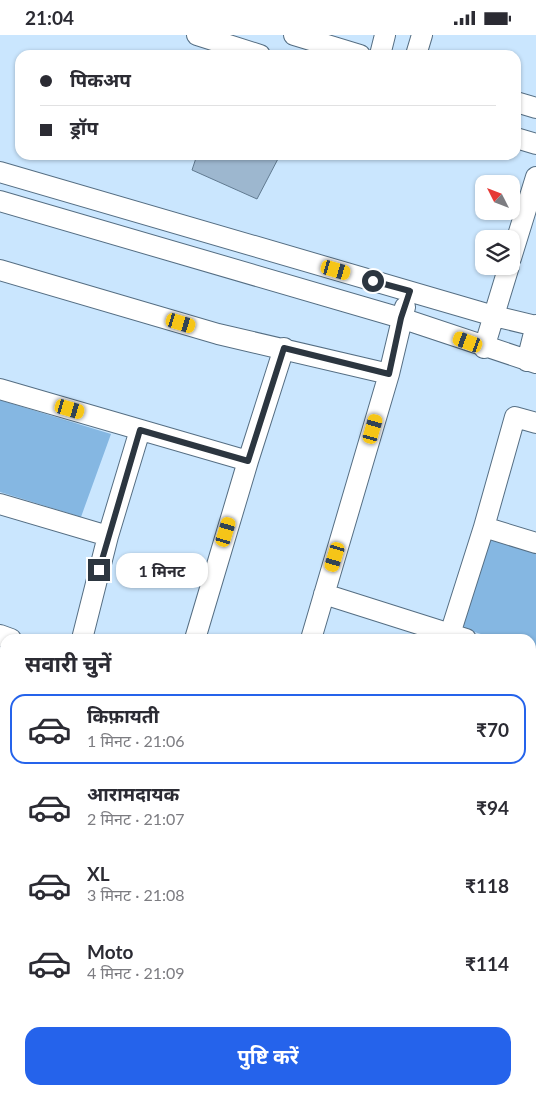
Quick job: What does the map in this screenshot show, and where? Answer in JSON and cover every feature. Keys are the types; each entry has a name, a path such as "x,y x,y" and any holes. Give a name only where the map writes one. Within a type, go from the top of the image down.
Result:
{"street":[{"path":"197,35 244,50"},
{"path":"294,35 350,47"},
{"path":"381,50 385,35"},
{"path":"418,50 422,35"},
{"path":"521,103 536,107"},
{"path":"521,139 536,144"},
{"path":"0,172 494,316 536,325 532,362 484,348 401,318 0,201"},
{"path":"520,230 536,177"},
{"path":"0,270 218,334 389,374"},
{"path":"484,348 506,275"},
{"path":"312,634 389,374 401,318 410,291"},
{"path":"196,634 284,348"},
{"path":"0,389 248,461"},
{"path":"458,634 484,527 515,417 536,423"},
{"path":"83,634 108,536 140,430"},
{"path":"0,504 108,536"},
{"path":"484,527 536,543"},
{"path":"324,594 452,634"},
{"path":"536,934 536,940"}],"shaded area":[{"path":"0,400 111,434 81,517 0,492"},
{"path":"484,533 536,550 536,634 481,634 455,626"}],"building":[{"path":"195,160 277,160 257,199 192,170"}],"route":[{"path":"99,570 140,430 248,461 284,348 389,374 401,318 410,291 373,281"}]}
